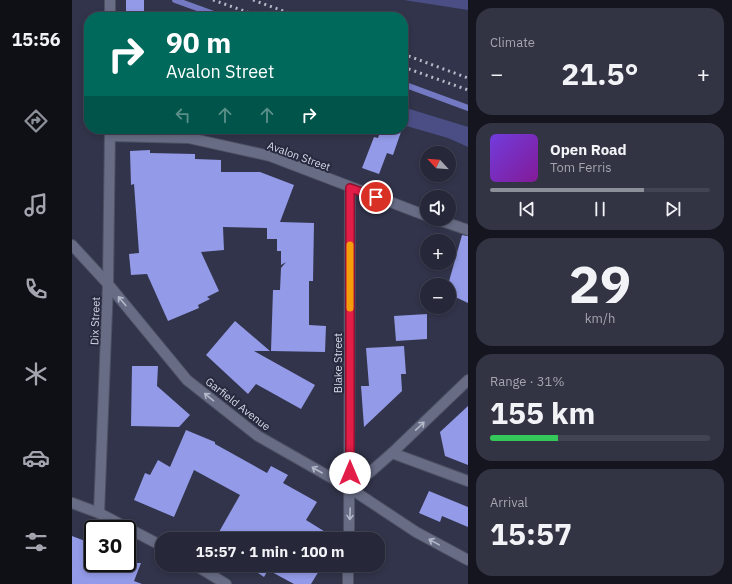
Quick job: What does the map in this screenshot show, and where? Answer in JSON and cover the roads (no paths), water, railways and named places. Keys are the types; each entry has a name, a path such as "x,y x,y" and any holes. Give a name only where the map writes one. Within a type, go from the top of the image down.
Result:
{"street":[{"path":"110,0 110,12"},
{"name":"Dix Street","path":"99,513 108,284 110,134"},
{"name":"Avalon Street","path":"126,134 189,138 270,156 350,188 420,213"},
{"name":"Blake Street","path":"349,532 351,489 350,188"},
{"path":"456,226 468,230"},
{"name":"Garfield Avenue","path":"72,245 108,284 188,380 258,436 351,489 416,532 468,560"},
{"path":"351,489 392,453 468,380"},
{"path":"392,453 468,481"},
{"path":"72,503 99,513 155,542"},
{"path":"206,572 226,584"},
{"path":"348,572 348,584"}],"waterway":[{"path":"175,0 208,12"},
{"path":"408,86 468,108"}],"railway":[{"path":"213,0 247,12"},
{"path":"253,0 286,12"},
{"path":"408,56 468,78"},
{"path":"408,69 468,90"}]}
